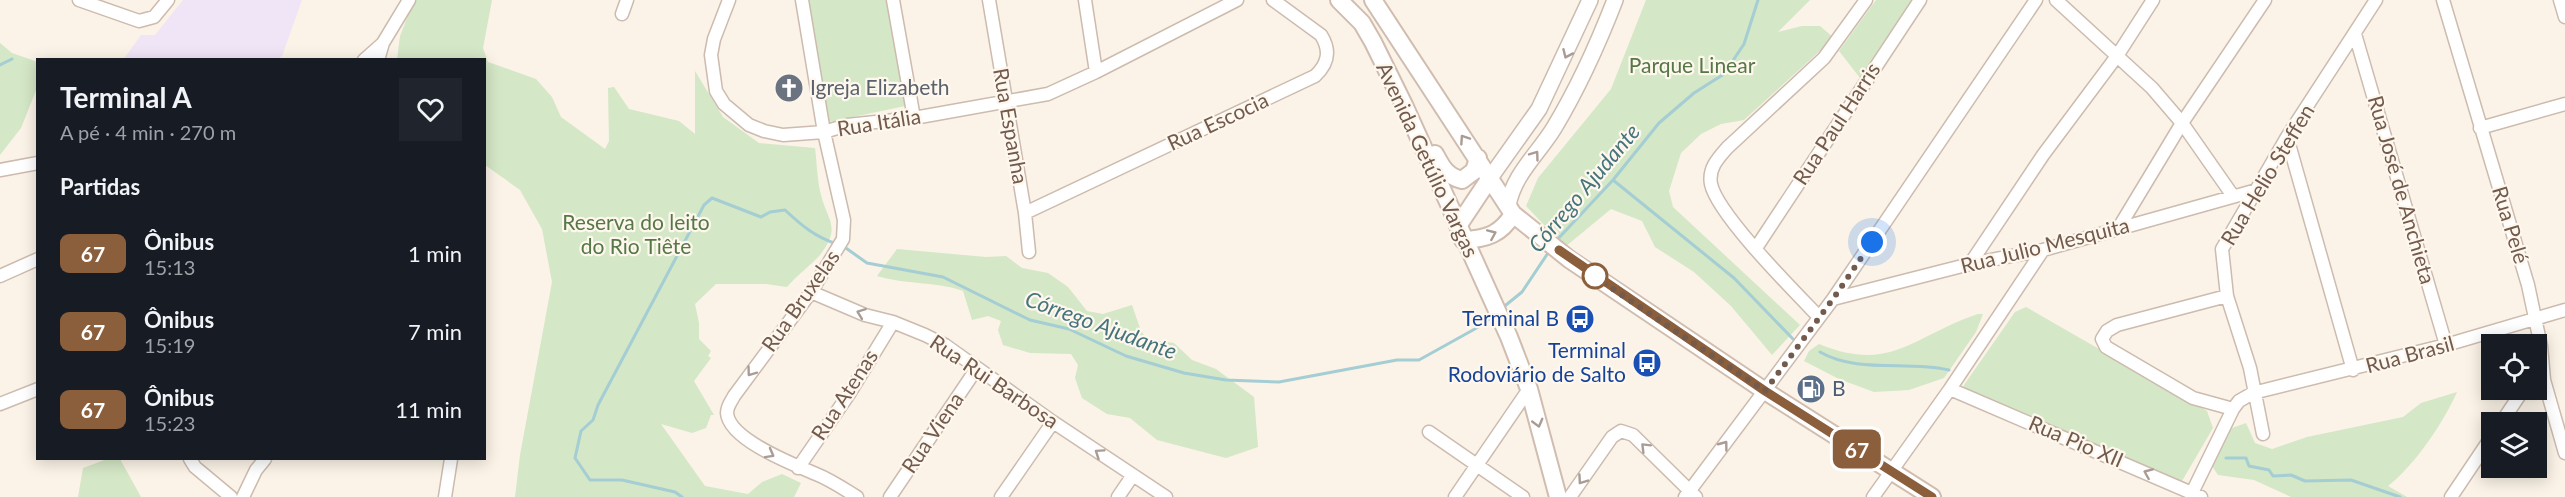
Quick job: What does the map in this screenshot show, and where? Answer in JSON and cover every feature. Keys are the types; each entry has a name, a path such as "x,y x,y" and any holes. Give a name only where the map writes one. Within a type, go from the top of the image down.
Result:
{"main road":[{"name":"Avenida Getúlio Vargas","path":"1339,0 1362,23 1405,107 1504,328 1529,389 1558,497"},
{"name":"Avenida Getúlio Vargas","path":"1373,0 1511,210 1559,250 1765,391 1932,497"},
{"path":"1405,107 1427,138 1443,169 1452,178 1462,180 1469,176 1478,158"},
{"path":"1474,201 1492,198 1500,200 1511,210 1502,231 1484,238 1460,233 1474,201 1490,178"}],"street":[{"path":"79,0 139,21 147,21 154,17 168,0"},
{"path":"379,58 383,43 408,0"},
{"path":"622,14 627,0"},
{"name":"Rua Itália","path":"729,0 714,39 711,55 716,92 724,105 743,120 764,131 783,135 824,132 847,125 914,118 1048,94 1237,0"},
{"name":"Rua Bruxelas","path":"798,468 758,447 733,426 727,416 728,406 734,396 832,261 843,239 844,220 824,132 802,0"},
{"path":"893,0 914,118"},
{"name":"Rua Espanha","path":"989,0 1025,213 1029,252"},
{"path":"1085,0 1096,72"},
{"name":"Rua Escocia","path":"1025,213 1315,76 1325,67 1328,57 1325,42 1321,35 1273,0"},
{"path":"1490,178 1539,109 1555,81 1590,0"},
{"path":"1511,210 1511,189 1553,130 1582,79 1615,0"},
{"path":"1819,317 1756,249 1716,199 1711,183 1713,164 1727,148 1824,58 1866,0"},
{"name":"Rua Paul Harris","path":"1756,249 1920,0"},
{"path":"1570,497 1612,437 1621,431 1632,435 1690,495 1833,299 2036,0"},
{"path":"2056,0 2152,88 2182,123 2233,196"},
{"path":"1970,264 2043,155 2117,56 2153,0"},
{"path":"2118,230 2182,123 2265,0"},
{"name":"Rua Helio Steffen","path":"2263,434 2253,393 2250,368 2228,296 2222,249 2287,137 2376,0"},
{"name":"Rua Pelé","path":"2443,1 2528,285 2536,334"},
{"name":"Rua José de Anchieta","path":"2355,34 2446,345"},
{"path":"366,58 383,43"},
{"path":"2480,128 2565,104"},
{"path":"2287,137 2353,370"},
{"path":"0,170 36,163"},
{"name":"Rua Julio Mesquita","path":"1833,299 1970,264 2043,250 2257,190"},
{"path":"1873,497 1890,470 1950,390 2043,250"},
{"path":"0,276 36,260"},
{"name":"Rua Rui Barbosa","path":"811,291 865,315 893,322 945,345 1053,422 1166,497"},
{"path":"2228,296 2117,325 2107,331 2102,339 2106,347 2193,398 2233,409"},
{"name":"Rua Brasil","path":"2253,393 2353,370 2565,310"},
{"name":"Rua Atenas","path":"798,468 849,394 893,322"},
{"name":"Rua Viena","path":"890,497 976,368"},
{"path":"1455,497 1529,389"},
{"path":"0,404 36,390"},
{"name":"Rua Pio XII","path":"1950,390 2194,495"},
{"path":"2194,495 2233,409 2239,401 2253,393"},
{"name":"Rua Pelé","path":"2547,393 2565,453"},
{"path":"1001,497 1053,422"},
{"path":"1429,432 1523,497"},
{"path":"2451,497 2481,452"},
{"path":"191,460 195,467 231,497"},
{"path":"243,497 264,460"},
{"path":"445,497 451,460"},
{"path":"798,468 815,473 857,497"},
{"path":"1118,497 1133,475"}],"shaded area":[{"path":"183,0 302,0 282,56 279,58 124,58 141,35 155,35"}],"green space":[{"name":"Reserva do leito do Rio Tiête","path":"414,0 492,0 483,48 488,62 536,79 552,97 561,117 605,149 609,141 608,88 614,87 629,109 679,121 695,134 695,71 723,117 759,143 815,148 820,189 832,230 827,245 820,255 787,287 766,284 716,284 695,304 699,323 699,339 711,351 708,356 711,358 694,381 714,415 711,415 706,428 692,433 661,424 705,486 748,494 762,482 782,474 801,483 794,497 515,497 520,455 552,282 542,229 520,190 486,166 486,58 397,58 400,36"},
{"path":"809,0 887,0 905,106 829,122"},
{"name":"Parque Linear","path":"1646,0 1810,0 1778,32 1802,26 1820,26 1834,38 1744,120 1721,124 1701,134 1681,153 1669,191 1673,207 1800,325 1772,355 1731,306 1694,272 1655,247 1642,221 1611,209 1565,247 1526,206 1538,178 1611,89"},
{"path":"1876,0 1913,0 1860,78 1839,51"},
{"path":"0,43 12,53 36,61 36,90 21,128 0,155"},
{"path":"897,249 986,257 1006,256 1022,268 1048,273 1068,287 1087,311 1103,314 1132,305 1141,331 1147,339 1174,343 1192,360 1216,369 1254,397 1258,447 1226,458 1157,440 1130,418 1107,414 1082,398 1075,378 1078,365 1071,354 1030,353 1003,345 998,330 1001,321 988,316 972,320 963,291 877,276"},
{"path":"2026,307 2207,411 2213,428 2182,481 1964,391 1964,385 2015,312"},
{"path":"1978,314 1983,314 1976,332 1944,378 1909,390 1874,392 1839,379 1804,361 1809,351 1819,344 1844,352 1866,355 1885,353 1919,341"},
{"path":"2457,392 2427,443 2408,467 2388,486 2407,497 2291,497 2254,480 2218,475 2212,466 2232,428 2246,423 2255,443 2272,449 2307,437 2403,417 2421,403"},
{"path":"104,460 121,460 141,497 78,497 83,468"}],"waterway":[{"name":"Córrego Ajudante","path":"1555,242 1613,180 1659,123 1694,93 1724,74 1744,44 1758,0"},
{"path":"0,65 12,59"},
{"path":"1613,180 1734,278 1793,339"},
{"name":"Córrego Ajudante","path":"682,497 675,492 622,480 590,480 575,458 581,431 593,420 598,405 704,205 712,198 761,217 770,212 785,210 809,230 837,244"},
{"name":"Córrego Ajudante","path":"843,246 867,263 943,277 1030,320 1069,329 1126,356 1184,373 1226,380 1279,382 1397,360 1419,360 1482,325 1494,315"},
{"name":"Córrego Ajudante","path":"1501,309 1522,292 1550,250"},
{"path":"1820,352 1850,363 1933,367 1949,370"},
{"path":"2226,458 2246,458 2249,466 2269,470 2273,476 2291,475 2305,481 2351,480 2400,497"}],"bus line":[{"name":"67","path":"1559,250 1765,391 1932,497"}],"place":[{"name":"Igreja Elizabeth","path":"789,88"},
{"name":"Terminal B","path":"1580,319"},
{"name":"Terminal Rodoviário de Salto","path":"1647,363"},
{"name":"B","path":"1811,389"}],"route":[{"path":"1595,276 1586,271 1765,391 1872,242"}]}
